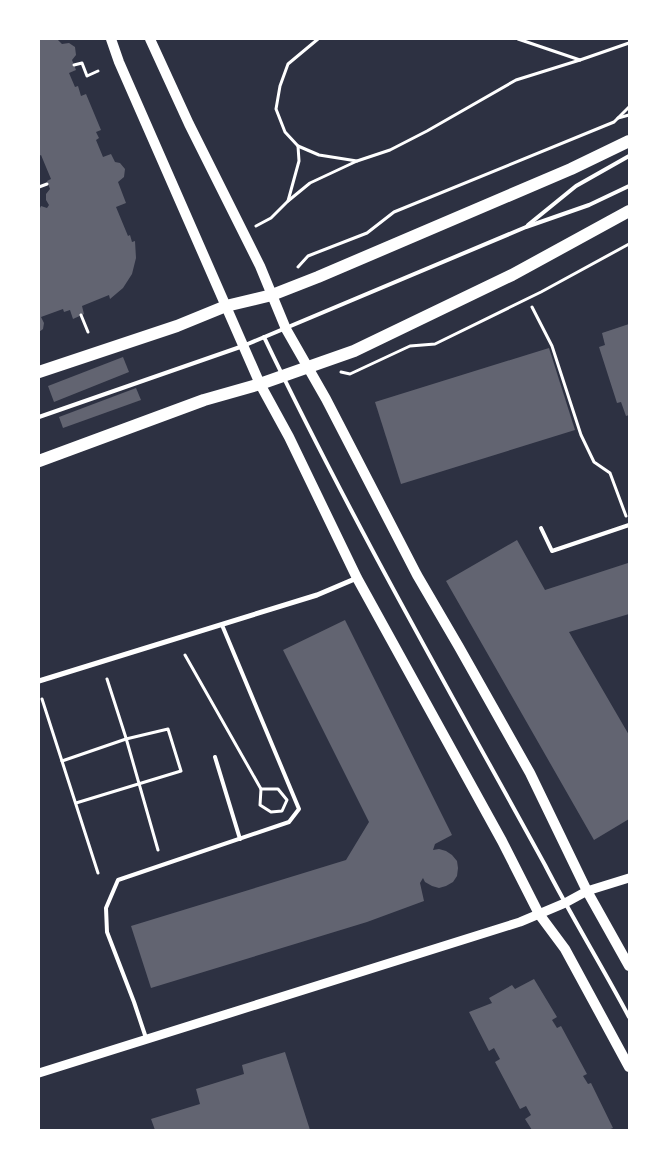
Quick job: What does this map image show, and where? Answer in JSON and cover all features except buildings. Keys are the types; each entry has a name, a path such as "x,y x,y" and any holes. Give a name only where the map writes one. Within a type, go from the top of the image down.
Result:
{"main road":[{"path":"111,39 119,62 260,384 290,437 357,578 502,841 539,914 565,949 629,1067"},
{"path":"150,39 190,124 246,234 286,328 418,575 530,773 588,891 629,966"},
{"path":"39,372 177,326 226,306 272,295 318,277 571,169 629,141"},
{"path":"39,461 204,400 260,384 354,350 512,275 629,211"}],"street":[{"path":"39,681 317,596 357,578"},
{"path":"39,1073 501,928 565,903 588,891 629,878"}],"lane":[{"path":"526,226 576,186 629,156"},
{"path":"39,417 243,346 526,226 589,205 629,186"},
{"path":"264,337 298,408 363,532 629,1017"},
{"path":"540,528 552,551 629,525"},
{"path":"146,1039 107,932 106,908 118,880 290,822 300,808 222,624"},
{"path":"215,757 240,839"}],"path":[{"path":"318,39 288,64 280,86 276,109 284,132 298,146 319,155 357,161"},
{"path":"518,39 580,60"},
{"path":"256,226 272,218 288,201 310,183 357,161 390,150 516,80 629,43"},
{"path":"74,66 82,63 87,76 98,71"},
{"path":"296,269 308,256 367,233 394,212 614,122 629,107"},
{"path":"617,118 629,114"},
{"path":"288,201 299,161 298,146"},
{"path":"39,187 48,184"},
{"path":"308,366 350,374 410,346 435,344 541,292 629,244"},
{"path":"532,307 552,346 581,435 594,462 610,473 629,525"},
{"path":"81,315 88,332"},
{"path":"185,655 261,789 260,805 271,812 282,811 287,800 278,789 261,789"},
{"path":"107,679 158,850"},
{"path":"42,699 98,873"},
{"path":"62,761 126,740 168,729 181,771 76,803"}]}
